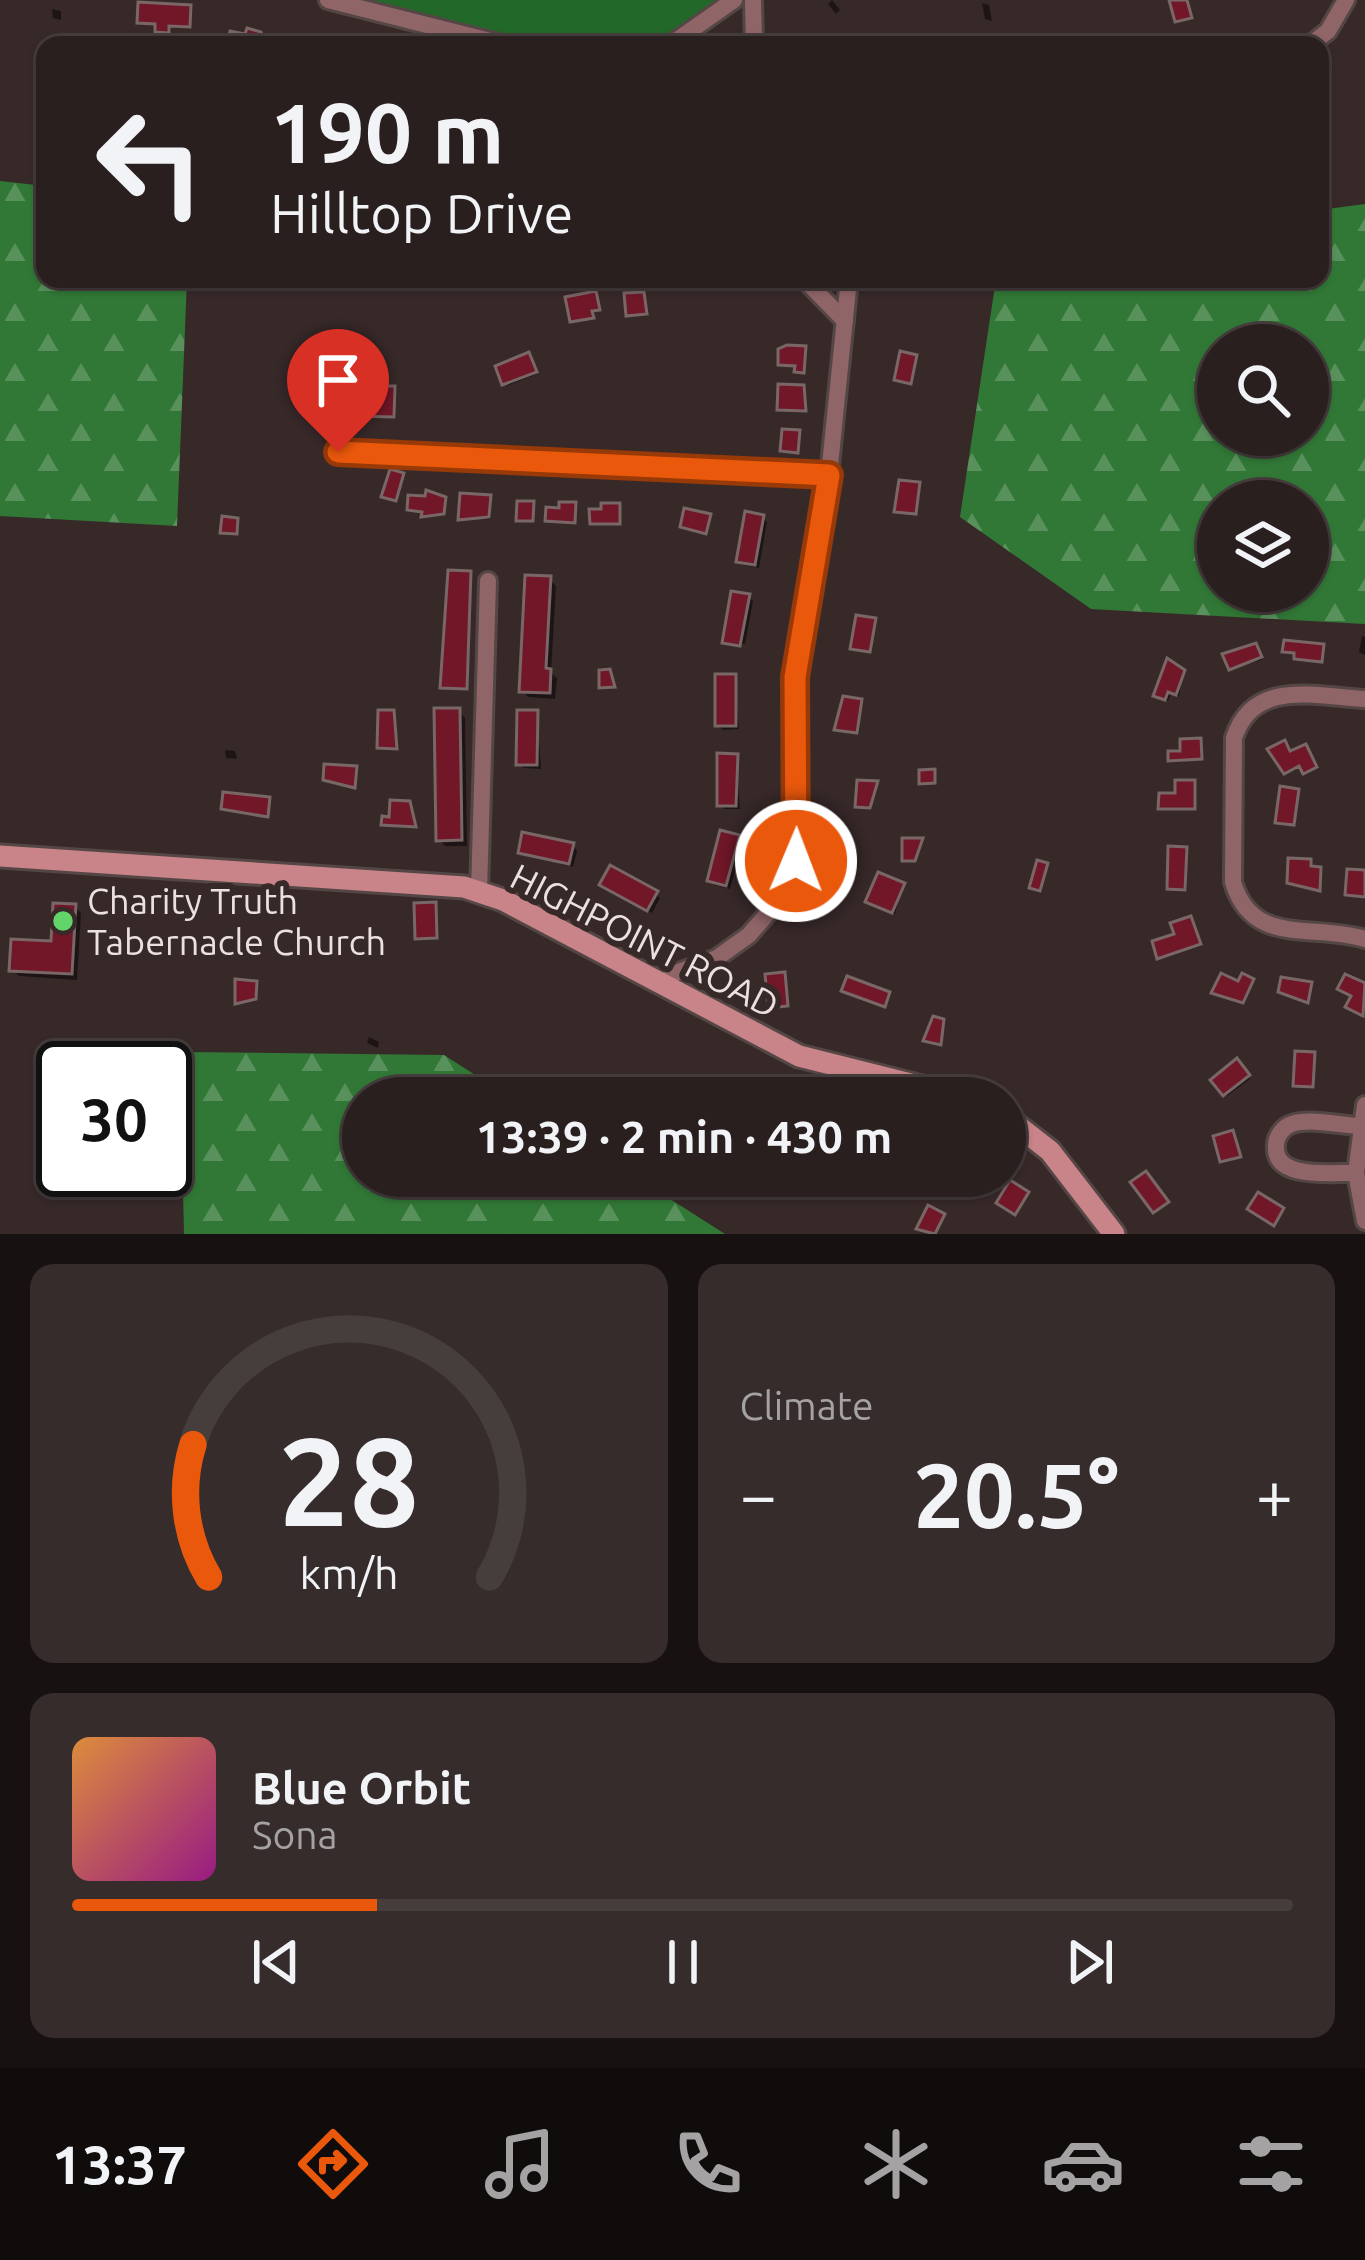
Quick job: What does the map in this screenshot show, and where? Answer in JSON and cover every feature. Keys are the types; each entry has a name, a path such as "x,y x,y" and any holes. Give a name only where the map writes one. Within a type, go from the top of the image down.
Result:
{"street":[{"path":"328,0 383,9 475,36"},
{"path":"683,36 734,0"},
{"path":"753,0 754,36"},
{"path":"1322,36 1346,0"},
{"path":"813,288 844,321"},
{"path":"662,986 674,974 717,958 749,935 773,907 796,861 795,677 829,475 848,288"},
{"path":"338,452 829,475"},
{"path":"479,892 488,580"},
{"path":"1365,698 1281,694 1258,700 1241,716 1234,738 1233,882 1240,905 1268,927 1338,931 1365,939"},
{"name":"HIGHPOINT ROAD","path":"0,856 479,892 799,1056 882,1077"},
{"path":"1365,1105 1355,1172 1365,1221"},
{"path":"1355,1172 1292,1170 1280,1162 1275,1146 1281,1131 1294,1123 1359,1126"},
{"path":"1026,1133 1049,1151 1114,1234"}],"green space":[{"path":"374,0 754,0 698,36 442,36 375,11"},
{"path":"0,181 36,185 36,288 187,288 177,526 0,516"},
{"path":"1365,204 1365,624 1091,609 960,517 995,288 1329,288 1329,209"},
{"path":"192,1052 444,1055 478,1077 342,1077 342,1197 667,1197 725,1234 184,1234 183,1197 192,1197"}],"building":[{"path":"1169,0 1187,0 1192,18 1175,22"},
{"path":"138,2 191,5 190,27 169,26 169,33 155,32 155,24 137,23"},
{"path":"247,28 263,36 229,36 230,31 245,34"},
{"path":"596,291 600,310 592,311 594,318 570,322 565,297"},
{"path":"644,292 647,314 626,316 624,293"},
{"path":"806,346 804,373 794,372 795,366 778,365 778,349"},
{"path":"900,351 917,355 911,384 894,380"},
{"path":"529,352 537,372 502,385 495,366"},
{"path":"778,384 804,385 806,411 777,410"},
{"path":"369,386 395,386 394,417 355,416 356,393 369,393"},
{"path":"782,429 800,430 798,453 780,451"},
{"path":"390,469 404,473 396,501 381,497"},
{"path":"899,480 920,482 916,514 894,512"},
{"path":"426,490 446,497 444,514 421,517 422,512 407,510 408,495 425,496"},
{"path":"460,493 491,495 489,517 458,520"},
{"path":"517,501 534,501 533,521 516,521"},
{"path":"559,502 576,502 575,523 545,521 546,507 559,508"},
{"path":"601,503 620,503 620,524 590,524 589,509 601,509"},
{"path":"684,508 711,514 706,534 680,527"},
{"path":"745,511 764,515 755,565 736,562"},
{"path":"222,516 238,518 237,534 220,533"},
{"path":"448,570 471,571 467,689 440,688"},
{"path":"525,575 551,576 546,668 551,669 550,693 519,692"},
{"path":"731,591 750,594 740,646 722,643"},
{"path":"856,615 876,618 870,652 850,649"},
{"path":"1284,640 1324,644 1322,662 1294,659 1294,653 1282,652"},
{"path":"1256,643 1262,657 1229,670 1222,654"},
{"path":"1167,658 1185,670 1176,695 1168,692 1165,700 1153,696"},
{"path":"610,669 615,687 599,688 599,670"},
{"path":"715,674 736,674 736,726 715,726"},
{"path":"843,696 862,699 857,733 834,730"},
{"path":"434,708 460,708 462,840 436,841"},
{"path":"378,710 394,710 397,749 377,748"},
{"path":"517,710 538,710 537,765 516,765"},
{"path":"1201,738 1202,759 1168,761 1168,751 1180,751 1180,739"},
{"path":"1285,740 1290,751 1306,744 1317,767 1303,774 1299,766 1284,774 1267,749"},
{"path":"717,753 738,754 736,806 717,806"},
{"path":"324,764 357,766 355,788 323,780"},
{"path":"935,769 935,783 919,784 919,770"},
{"path":"857,780 878,781 870,808 855,807"},
{"path":"1175,780 1195,780 1195,809 1158,809 1159,793 1175,793"},
{"path":"1280,786 1299,789 1294,825 1275,823"},
{"path":"223,792 270,797 268,817 221,809"},
{"path":"390,800 410,801 416,827 381,825 382,816 389,817"},
{"path":"720,830 740,835 726,886 707,881"},
{"path":"522,832 574,843 569,864 518,853"},
{"path":"902,838 923,838 915,861 902,861"},
{"path":"1168,846 1187,847 1185,890 1167,889"},
{"path":"1288,858 1311,859 1311,866 1321,867 1320,891 1287,883"},
{"path":"1037,860 1048,863 1040,891 1029,888"},
{"path":"610,865 658,891 647,911 599,885"},
{"path":"1347,869 1365,870 1365,897 1345,895"},
{"path":"878,872 905,883 892,913 865,902"},
{"path":"436,902 437,938 415,939 414,903"},
{"name":"Charity Truth Tabernacle Church","path":"53,903 76,904 72,974 9,971 11,939 51,941"},
{"path":"1191,916 1201,944 1157,959 1152,941 1174,934 1170,923"},
{"path":"785,972 788,1006 768,1008 765,974"},
{"path":"1221,973 1238,981 1242,973 1254,979 1243,1003 1211,993"},
{"path":"1345,974 1365,983 1363,1016 1345,1007 1351,996 1337,989"},
{"path":"847,976 890,992 885,1007 841,991"},
{"path":"1281,977 1312,982 1308,1003 1278,992"},
{"path":"235,979 257,981 256,999 235,1004"},
{"path":"933,1016 944,1019 941,1045 923,1041"},
{"path":"1295,1051 1315,1052 1313,1087 1293,1086"},
{"path":"1237,1058 1250,1075 1223,1096 1210,1080"},
{"path":"1233,1130 1241,1157 1220,1162 1213,1136"},
{"path":"1146,1171 1169,1202 1153,1213 1130,1182"},
{"path":"1258,1192 1284,1208 1274,1226 1247,1209"},
{"path":"1000,1197 1026,1197 1015,1215 996,1203"},
{"path":"928,1205 945,1214 935,1234 916,1229"}],"place":[{"name":"Charity Truth Tabernacle Church","path":"63,921"}],"route":[{"path":"338,452 600,460 829,475 795,677 800,836 796,861"}]}
